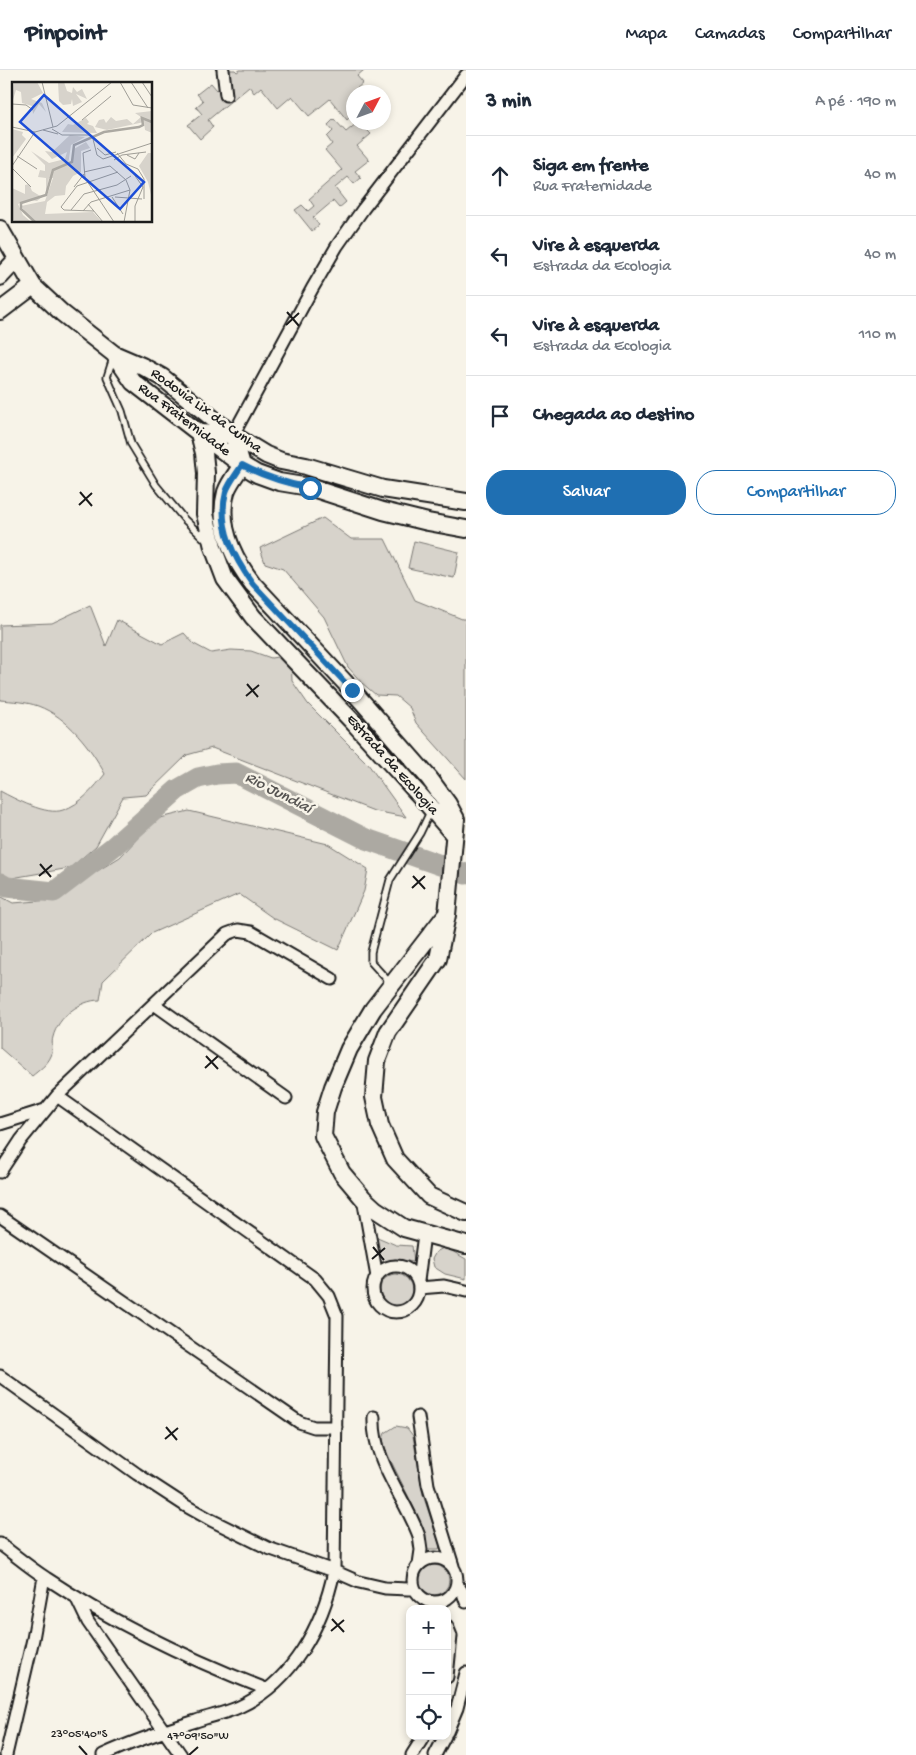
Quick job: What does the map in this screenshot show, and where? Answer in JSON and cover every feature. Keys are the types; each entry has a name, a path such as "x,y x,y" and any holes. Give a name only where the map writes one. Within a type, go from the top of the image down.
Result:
{"street":[{"path":"223,70 226,95"},
{"path":"242,465 233,435 337,246 363,209 466,75"},
{"name":"Rodovia Lix da Cunha","path":"0,230 33,286 62,313 114,354 162,377 233,435 266,455 384,489 466,502"},
{"path":"0,277 17,259"},
{"path":"0,311 33,286"},
{"name":"Rua Fraternidade","path":"114,354 133,382 198,433 257,474 279,482 310,488 419,520 466,529"},
{"path":"198,433 233,435"},
{"name":"Estrada da Ecologia","path":"198,433 204,453 206,473 205,514 213,547 225,578 253,616 347,715 432,808 454,835"},
{"name":"Estrada da Ecologia","path":"242,465 227,491 224,511 226,536 239,566 253,584 430,778 456,818 454,835"},
{"path":"454,835 447,914 438,959 388,1032 377,1061 374,1097 380,1125 395,1159 429,1196 466,1214"},
{"path":"447,914 391,984 373,1009 349,1049 325,1112 323,1136 342,1173 363,1198 389,1219 404,1228 466,1245"},
{"path":"0,1172 21,1140 57,1096 223,938 238,930 257,934 332,979"},
{"path":"154,1004 286,1098"},
{"path":"57,1096 315,1279 325,1290 337,1316 334,1571 325,1606 310,1638 289,1667 266,1689 239,1707 164,1731 103,1755"},
{"path":"0,1124 44,1110"},
{"path":"363,1198 377,1277 374,1290 375,1296 382,1307 388,1310 401,1311 407,1309 416,1300 424,1234"},
{"path":"0,1216 299,1422 322,1428 336,1427"},
{"path":"377,1277 386,1269 398,1266 410,1271 418,1285"},
{"path":"418,1285 444,1286 466,1291"},
{"path":"0,1376 137,1474 186,1506 237,1534 268,1548 372,1586 399,1589 414,1588"},
{"path":"374,1418 377,1447 419,1536 421,1550 419,1564 413,1575 414,1588 421,1598 436,1605 446,1599 454,1590 457,1584 458,1568 428,1485 418,1417"},
{"path":"0,1544 44,1577 76,1597 172,1649 266,1689"},
{"path":"419,1564 424,1560 436,1557 442,1558 458,1568"},
{"path":"6,1755 31,1648 44,1577"},
{"path":"457,1584 466,1602"},
{"path":"76,1597 88,1622 181,1755"},
{"path":"451,1722 457,1708 466,1673"},
{"path":"412,1755 421,1740"},
{"path":"434,1755 443,1740"}],"lane":[{"path":"114,354 107,377 122,411 131,444 156,485 184,519 213,547"},
{"path":"391,984 372,962 371,952 390,880 420,833 440,792"}],"shaded area":[{"path":"226,70 235,70 237,72 240,70 364,70 357,76 363,83 361,85 346,85 346,119 330,99 309,116 292,96 278,108 261,87 254,93 249,86 208,120 213,127 200,139 188,125 202,114 196,107 203,101 197,94 211,83 217,90 223,84 218,77"},
{"path":"334,119 346,132 348,130 367,130 371,134 357,146 369,160 355,171 361,178 354,184 348,177 335,188 346,202 339,208 333,201 313,218 319,225 312,231 295,210 302,205 308,211 314,206 309,199 342,170 325,150 332,144 327,137 333,131 328,125"},
{"path":"323,518 351,539 385,539 415,600 466,619 466,779 416,723 410,708 396,696 376,695 362,683 348,667 324,617 283,569 265,563 260,548"},
{"path":"414,541 459,552 454,578 408,568"},
{"path":"90,605 106,646 117,620 162,644 184,633 194,644 211,653 231,650 251,651 271,658 291,655 292,681 308,704 368,764 406,817 374,811 212,748 187,755 146,795 123,797 96,846 70,868 0,880 0,791 40,809 49,811 63,810 81,800 105,774 86,744 69,725 38,706 0,700 0,625 52,623"},
{"path":"189,811 328,844 368,869 364,891 338,950 273,918 239,894 152,933 103,981 100,1000 78,1006 65,1017 53,1037 50,1059 32,1076 0,1048 0,896 13,903 51,900 120,857 156,819"},
{"path":"375,1236 396,1245 412,1246 414,1261 395,1259 379,1263"},
{"path":"443,1248 466,1259 466,1279 445,1274 434,1267 432,1259 436,1252"},
{"path":"396,1274 408,1278 412,1290 408,1302 396,1306 384,1302 380,1290 384,1278"},
{"path":"396,1426 407,1428 413,1436 423,1495 440,1546 439,1549 426,1549 425,1534 421,1522 385,1449 383,1439 385,1433"},
{"path":"434,1565 444,1570 449,1580 444,1590 434,1595 424,1590 419,1580 424,1570"}],"waterway":[{"name":"Rio Jundiaí","path":"0,883 7,887 54,892 113,847 177,790 198,778 236,773 366,839 466,874"}],"route":[{"path":"310,488 279,482 257,474 242,465 227,491 224,511 226,536 239,566 253,584 352,690"}]}
